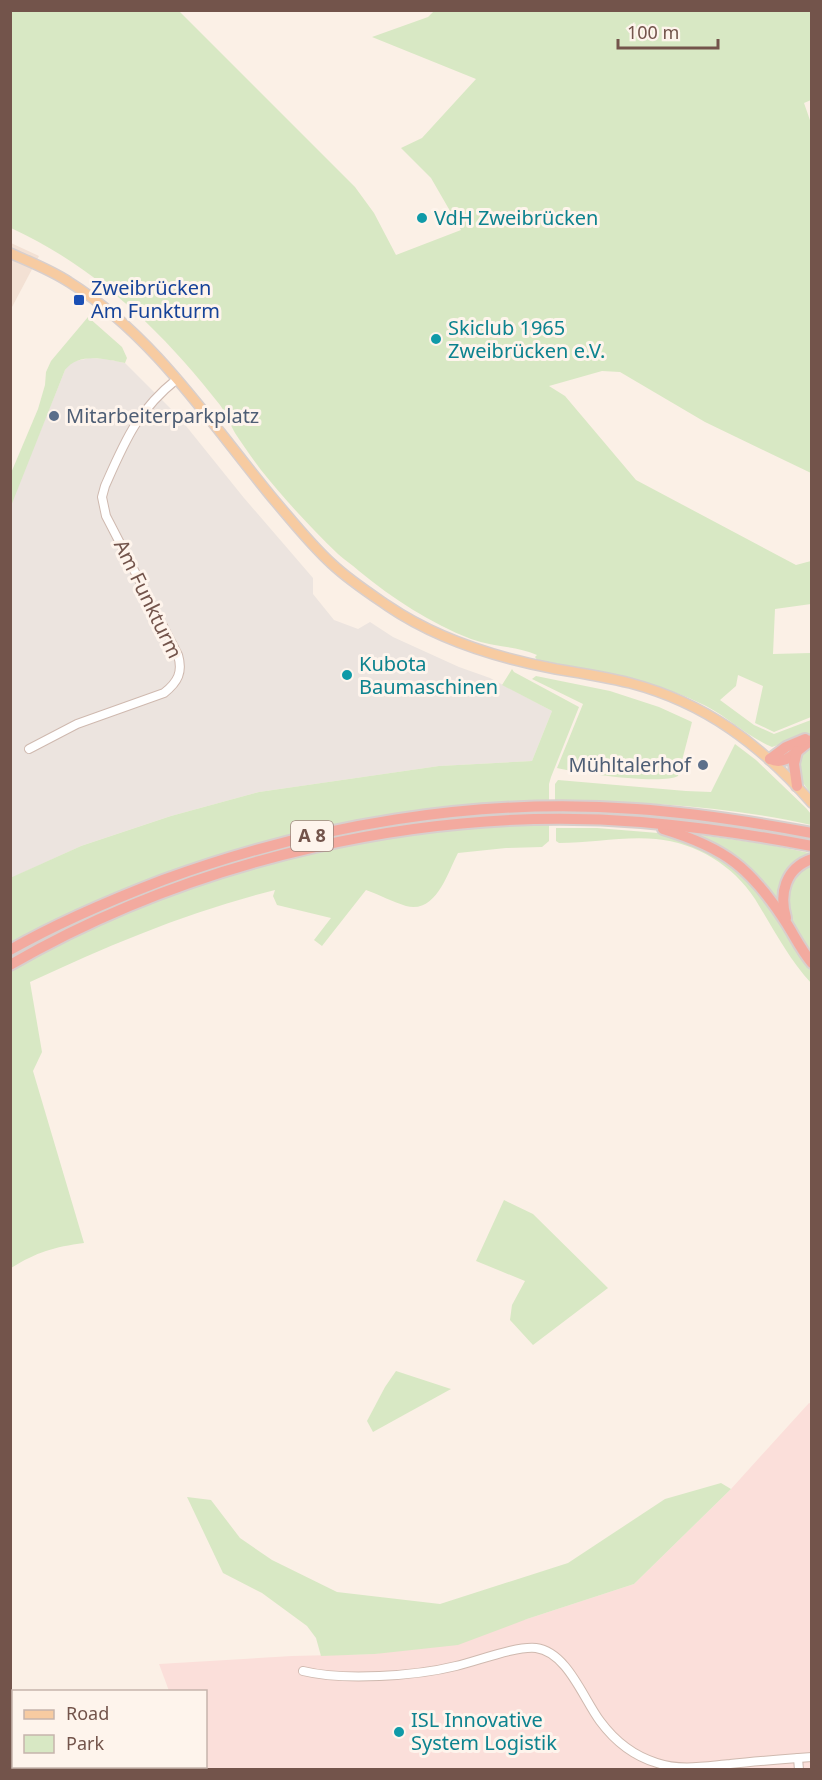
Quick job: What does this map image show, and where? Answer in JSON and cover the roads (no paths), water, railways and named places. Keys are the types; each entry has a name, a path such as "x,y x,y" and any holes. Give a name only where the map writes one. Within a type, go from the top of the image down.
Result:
{"highway":[{"path":"812,739 786,760 777,762 770,759 786,747 812,739"},
{"path":"796,786 794,764 797,751"},
{"name":"A 8","path":"10,950 91,910 195,869 291,841 386,822 515,808 624,808 708,815 812,833"},
{"name":"A 8","path":"10,964 141,902 249,864 314,848 389,834 479,823 561,820 640,822 719,830 812,846"},
{"path":"640,822 686,836 727,856 754,879 812,963"},
{"path":"789,927 783,903 785,885 799,866 812,860"}],"main road":[{"path":"10,253 54,273 92,298 144,343 177,379 318,551 343,574 390,608 428,629 474,648 514,660 632,684 669,696 706,713 734,730 770,759 812,803"}],"street":[{"name":"Am Funkturm","path":"29,749 77,724 164,693 172,687 180,673 178,655 106,516 102,497 135,422 144,410 177,379"},
{"path":"303,1671 318,1675 357,1676 424,1672 523,1648 536,1648 549,1652 564,1665 599,1721 614,1738 628,1749 659,1764 694,1767 812,1757"},
{"path":"798,1758 799,1770"}],"place":[{"name":"VdH Zweibrücken","path":"422,218"},
{"name":"Zweibrücken Am Funkturm","path":"79,300"},
{"name":"Skiclub 1965 Zweibrücken e.V.","path":"436,339"},
{"name":"Mitarbeiterparkplatz","path":"54,416"},
{"name":"Kubota Baumaschinen","path":"347,675"},
{"name":"Mühltalerhof","path":"703,765"},
{"name":"ISL Innovative System Logistik","path":"399,1732"}]}
